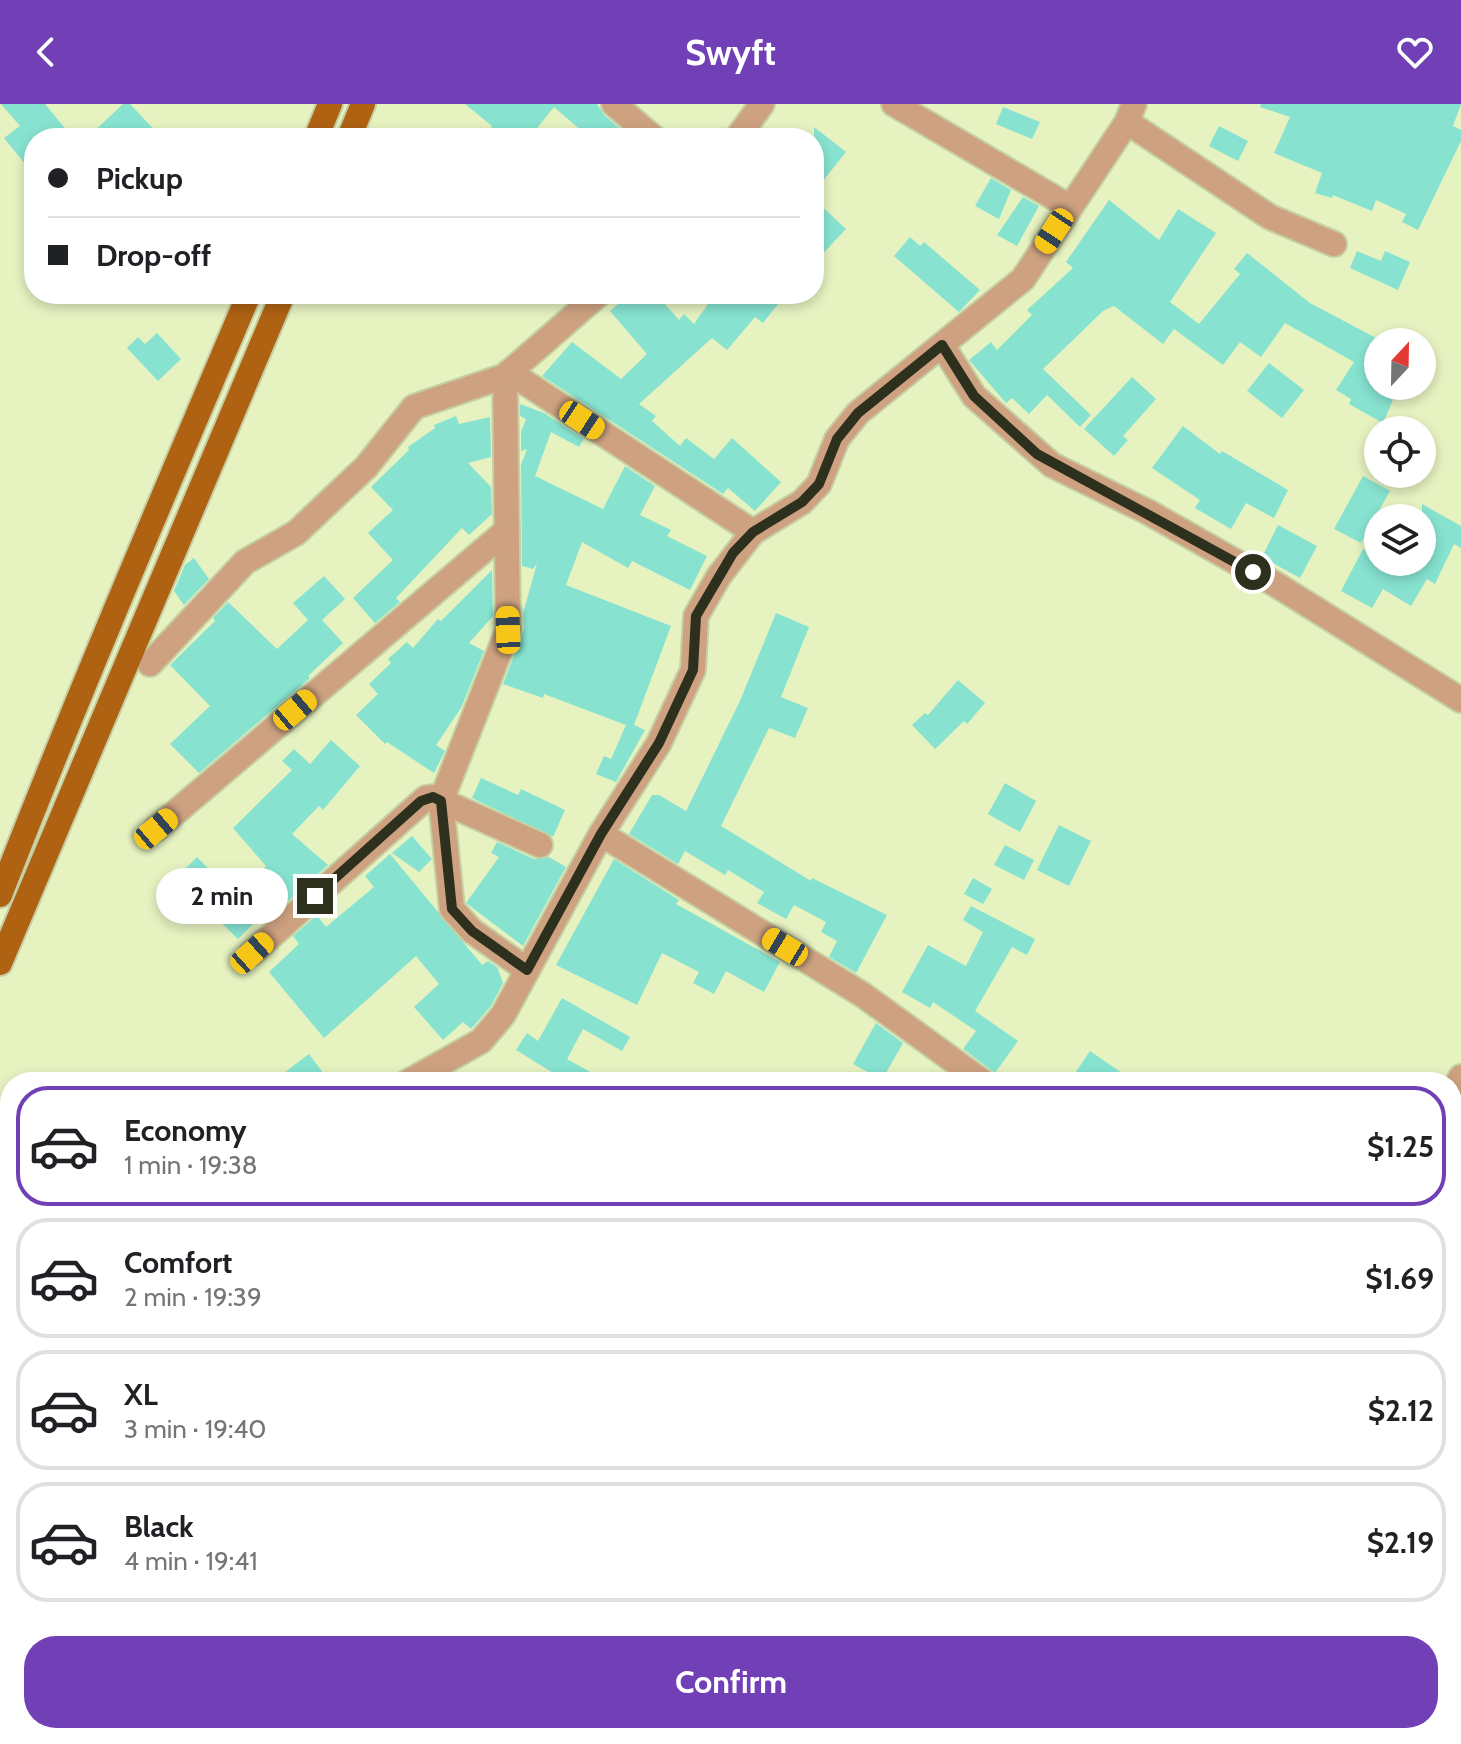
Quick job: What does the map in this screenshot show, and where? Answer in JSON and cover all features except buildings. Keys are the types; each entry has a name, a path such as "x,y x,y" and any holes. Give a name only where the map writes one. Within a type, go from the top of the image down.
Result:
{"main road":[{"path":"320,128 330,104"},
{"path":"353,128 363,104"},
{"path":"0,895 126,577 245,304"},
{"path":"0,963 279,304"}],"street":[{"path":"614,104 642,128"},
{"path":"744,128 762,104"},
{"path":"894,104 1070,207"},
{"path":"428,1072 450,1061 492,1030 601,834 659,743 693,670 696,616 733,553 753,532 802,502 819,484 837,439 858,413 1023,279 1131,113 1270,217 1334,244"},
{"path":"150,664 245,562 296,533 366,467 414,407 507,374 588,304"},
{"path":"942,345 974,396 1052,465 1148,512 1263,577 1461,700"},
{"path":"507,374 753,532"},
{"path":"507,374 505,532 508,630 441,801 452,909 472,931 527,970"},
{"path":"156,829 505,532"},
{"path":"252,953 421,801 433,797 540,845"},
{"path":"601,834 863,995 969,1072"}],"route":[{"path":"315,896 421,801 433,797 441,801 452,909 472,931 527,970 601,834 659,743 693,670 696,616 733,553 753,532 802,502 819,484 837,439 858,413 942,345 974,396 1052,465 1148,512 1253,572"}]}
